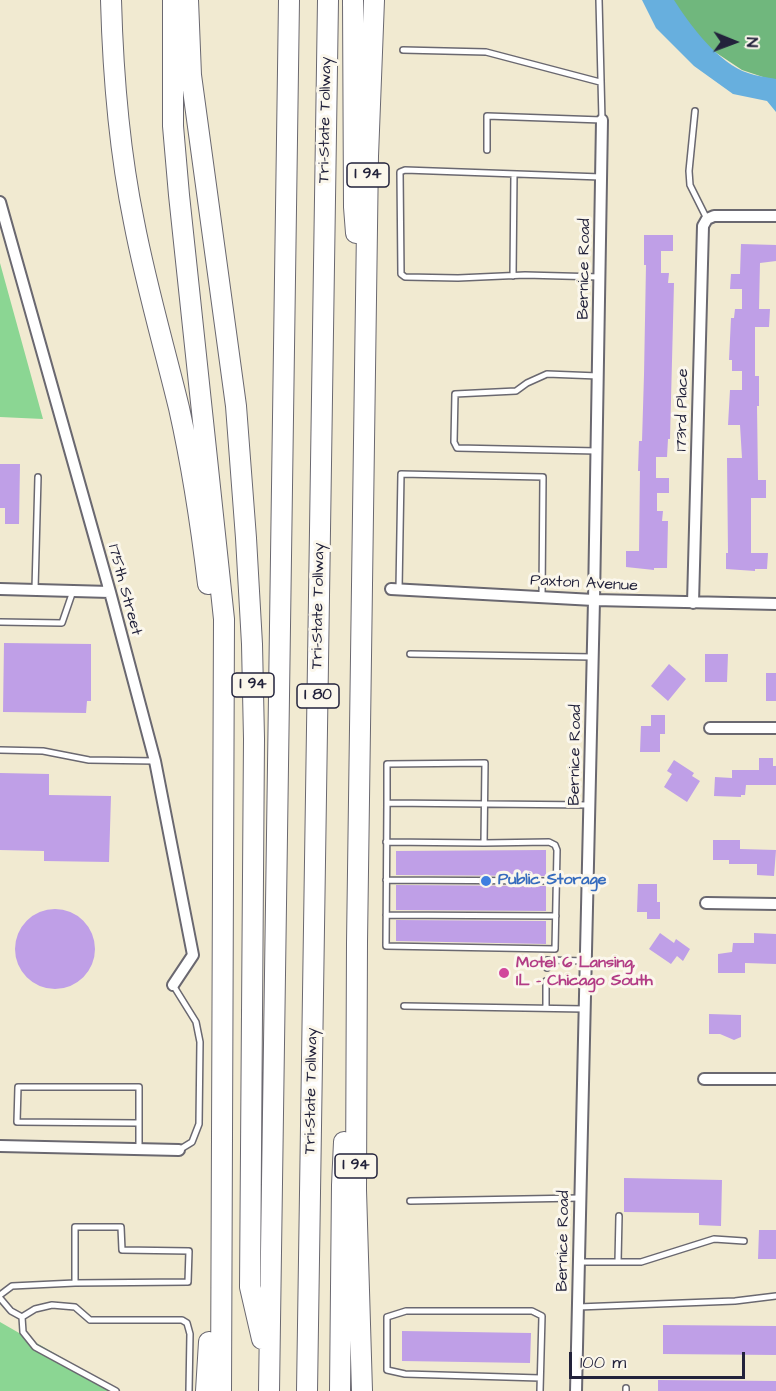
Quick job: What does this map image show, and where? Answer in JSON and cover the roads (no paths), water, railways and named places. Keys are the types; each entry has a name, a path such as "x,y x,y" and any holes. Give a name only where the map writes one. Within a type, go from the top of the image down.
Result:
{"highway":[{"path":"111,0 112,57 119,130 134,222 179,410 202,531 213,623 225,766"},
{"path":"173,0 172,105 178,184 224,619 221,1391"},
{"name":"I 94","path":"188,0 191,75 236,406 246,538 254,739 250,1287 269,1382"},
{"name":"I 80","path":"269,1382 289,0"},
{"name":"Tri-State Tollway","path":"308,1391 328,0"},
{"path":"353,0 354,207 366,349"},
{"name":"I 94","path":"363,1391 357,1202 357,942 370,74 374,0"},
{"path":"340,1391 342,1185 357,942"},
{"path":"206,1391 211,1298 223,1230"}],"street":[{"name":"Bernice Road","path":"576,1391 590,805 602,120"},
{"name":"175th Street","path":"0,202 155,761 194,955 173,985"},
{"path":"707,219 725,215 776,216"},
{"name":"173rd Place","path":"693,603 702,236 703,226 707,219"},
{"path":"0,589 110,592"},
{"name":"Paxton Avenue","path":"395,589 594,600 776,604"},
{"path":"710,728 776,728"},
{"path":"706,903 776,904"},
{"path":"704,1079 776,1079"},
{"path":"0,1146 180,1150"}],"lane":[{"path":"487,150 488,116 602,120 599,0"},
{"path":"403,50 486,52 600,82"},
{"path":"695,111 689,171 690,185 707,219"},
{"path":"600,276 405,277 401,274 400,172 405,170 601,177"},
{"path":"513,276 514,174"},
{"path":"597,451 457,448 454,442 454,423 455,393 516,392 527,383 546,374 598,376"},
{"path":"395,589 401,474 543,477 542,597"},
{"path":"35,590 38,477"},
{"path":"0,622 62,623 73,591"},
{"path":"410,654 593,657"},
{"path":"0,750 43,751 89,760 155,761"},
{"path":"386,842 484,843 549,842 555,845 557,850 555,949 386,946 386,842 387,764 485,763 484,843"},
{"path":"387,803 590,805"},
{"path":"386,880 556,881"},
{"path":"386,915 556,916"},
{"path":"547,968 547,960 586,961"},
{"path":"546,981 546,1008"},
{"path":"173,985 196,1022 200,1042 199,1124 192,1142 180,1150"},
{"path":"404,1006 585,1009"},
{"path":"138,1123 17,1122 18,1087 139,1087 139,1149"},
{"path":"410,1201 580,1198"},
{"path":"618,1262 619,1216"},
{"path":"22,1317 11,1311 0,1296 12,1286 188,1282 189,1251 122,1250 121,1227 75,1227 75,1283"},
{"path":"579,1262 642,1262 714,1239 744,1241"},
{"path":"578,1307 735,1301 776,1296"},
{"path":"22,1317 35,1309 52,1305 75,1307 90,1320 182,1320 187,1323 190,1334 189,1391"},
{"path":"540,1378 405,1374 387,1370 387,1317 406,1311 532,1311 542,1316 540,1391"},
{"path":"22,1317 23,1332 35,1347 116,1391"}],"water":[{"path":"642,0 674,0 697,32 726,61 748,73 776,79 776,112 767,101 733,94 694,66 656,28"}],"place":[{"name":"Public Storage","path":"486,881"},
{"name":"Motel 6 Lansing, IL - Chicago South","path":"504,973"}]}
